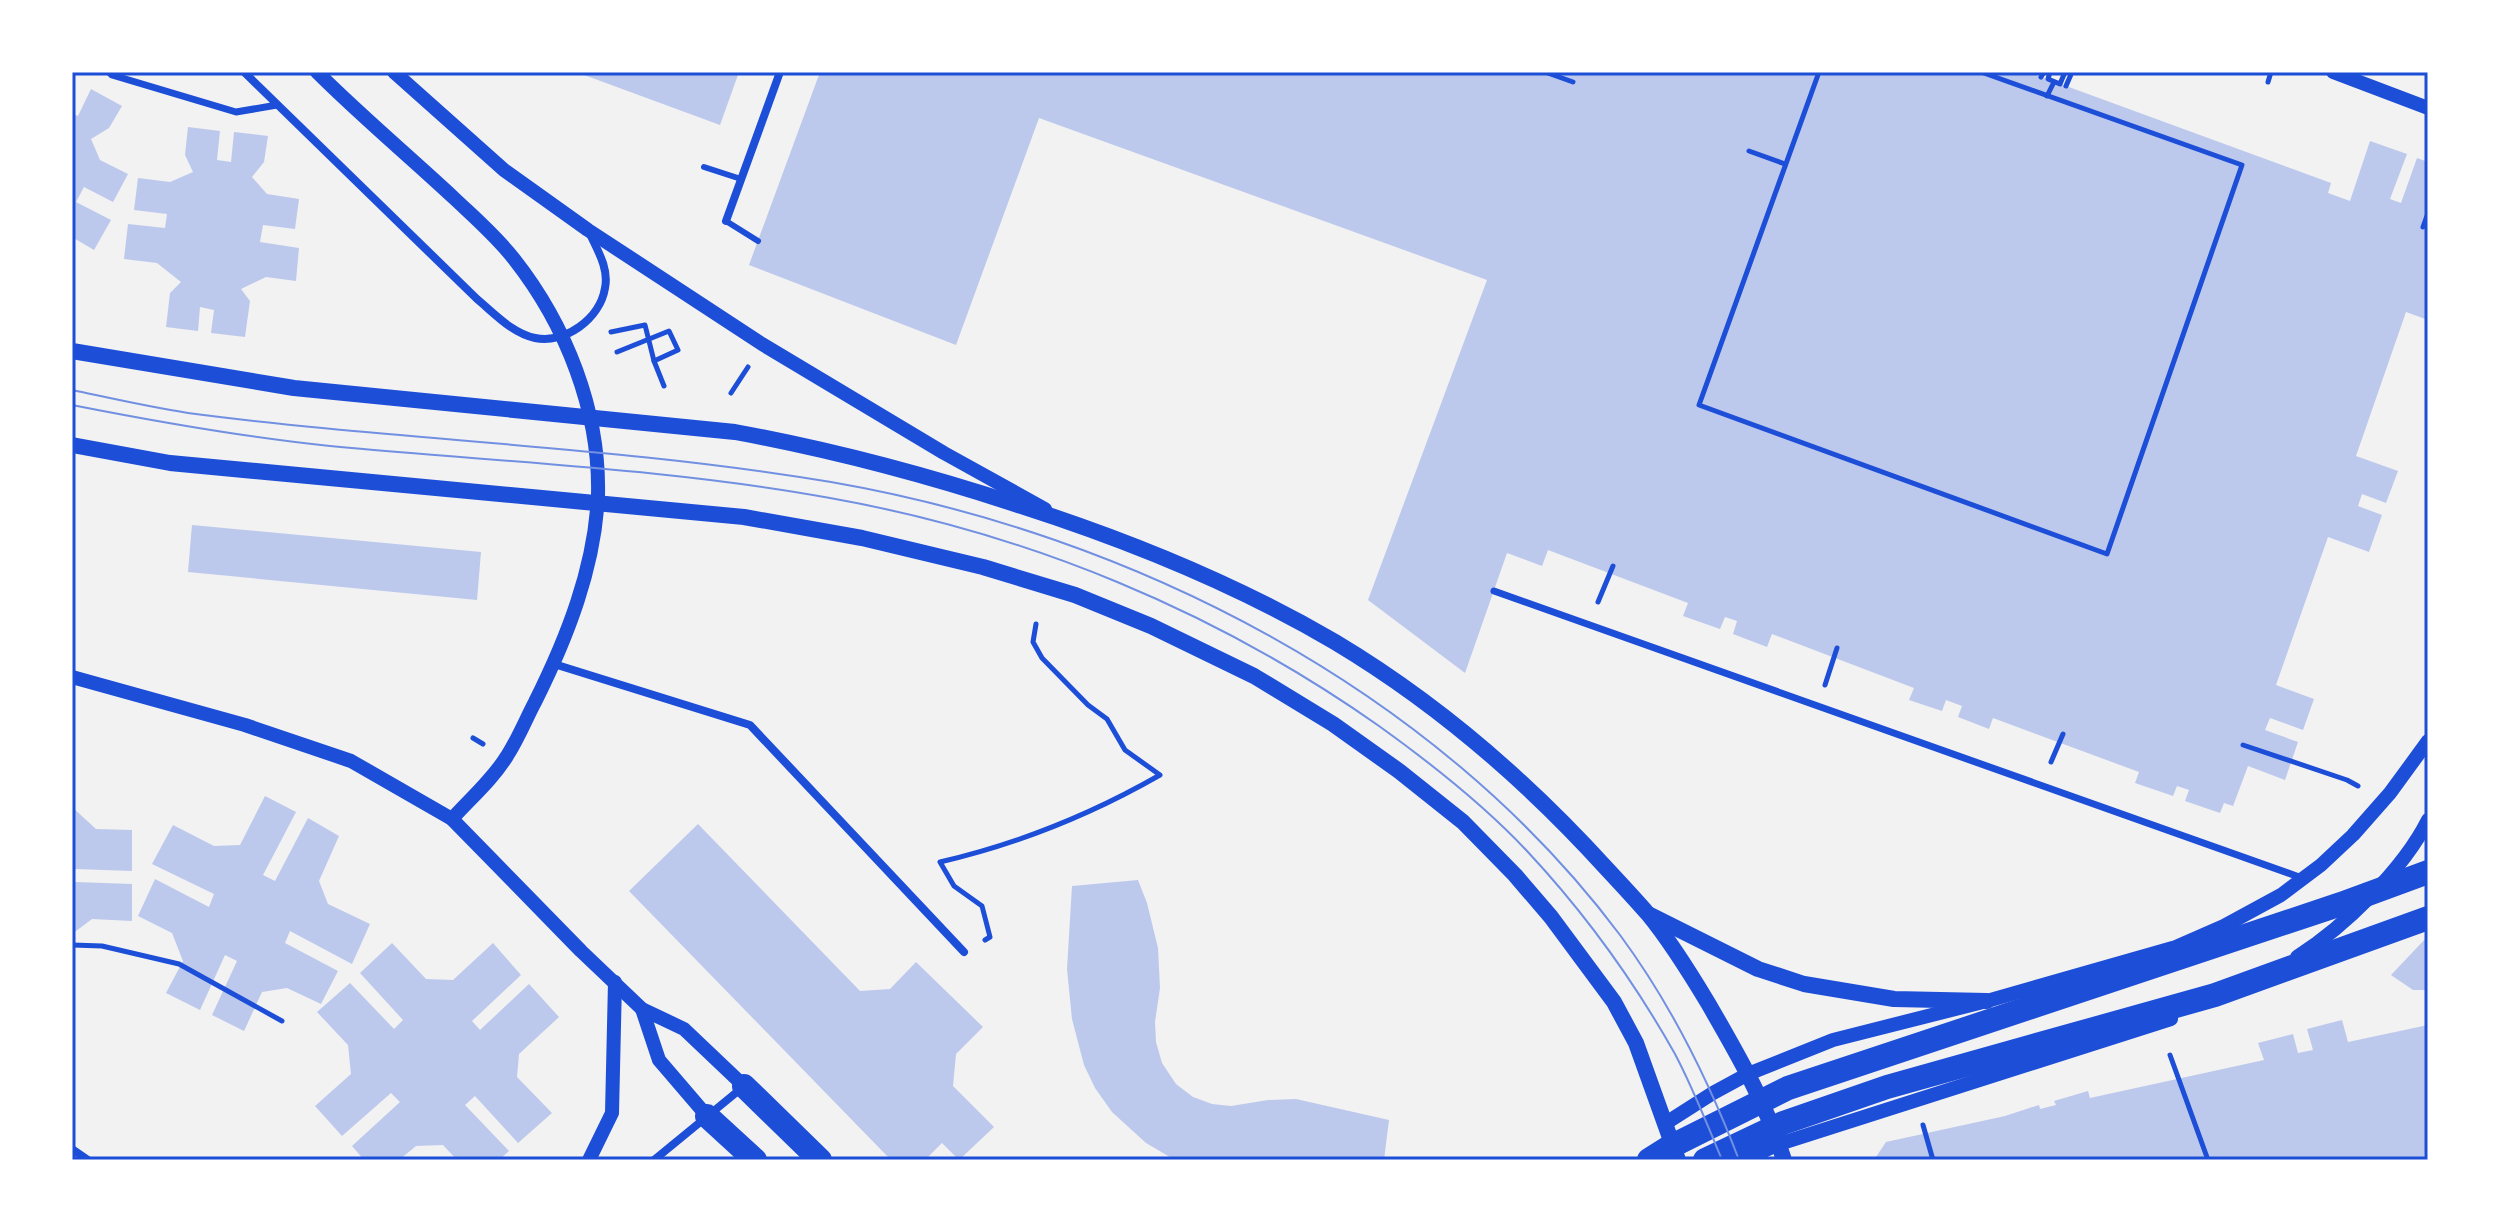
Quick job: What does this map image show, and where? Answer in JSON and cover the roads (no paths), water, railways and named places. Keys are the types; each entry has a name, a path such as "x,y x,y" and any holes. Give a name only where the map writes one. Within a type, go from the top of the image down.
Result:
{"highway":[{"path":"1649,1160 1788,1088 2326,909 2428,872"},
{"path":"1705,1160 1783,1123 1887,1087 2215,995 2428,918"},
{"path":"744,1086 820,1160"},
{"path":"707,1116 755,1160"}],"main road":[{"path":"72,351 294,388 735,432 803,444 943,480 1062,519 1162,556 1257,598 1350,652 1424,702 1494,757 1567,825 1649,915 1688,970 1748,1074 1782,1152"},
{"path":"72,445 170,463 744,517 862,538 983,567 1075,595 1151,626 1254,676 1333,724 1463,822 1515,875 1585,960 1614,1002 1636,1043 1678,1160"},
{"path":"1649,915 1758,969 1814,987 1894,999 1987,1001"}],"street":[{"path":"109,72 236,112 277,105"},
{"path":"244,72 477,299 518,332 548,339 568,335 584,324 597,309 605,289 604,265 588,230"},
{"path":"317,72 439,184 514,259 545,304 569,353 587,402 595,448 598,495 589,560 572,616 554,664 506,758 452,819"},
{"path":"394,72 504,170 588,230 762,344 944,453 1062,519"},
{"path":"726,221 780,72"},
{"path":"2333,72 2428,108"},
{"path":"1494,591 2304,879"},
{"path":"554,664 750,725 964,952"},
{"path":"72,677 245,725 351,761 452,819 642,1009 684,1029 744,1086 654,1160"},
{"path":"1666,1123 1748,1074 1833,1040 1987,1001 2176,947 2224,926 2270,902 2304,879 2353,835 2390,793 2428,741"},
{"path":"1744,1160 1782,1152 2191,1013 2240,991 2307,951 2347,921 2402,860 2428,820"},
{"path":"589,1160 612,1113 615,982"},
{"path":"642,1009 659,1060 707,1116"},
{"path":"72,1149 88,1160"}],"lane":[{"path":"704,167 741,179"},
{"path":"726,221 758,241"}],"tram line":[{"path":"72,390 188,413 268,423 671,460 831,482 943,506 1055,540 1164,583 1269,635 1368,697 1461,767 1545,847 1620,935 1656,988 1702,1072 1739,1160"},
{"path":"72,405 297,442 706,479 830,498 976,532 1047,555 1186,613 1317,685 1379,726 1456,785 1510,834 1588,923 1643,1000 1682,1067 1722,1160"}]}
